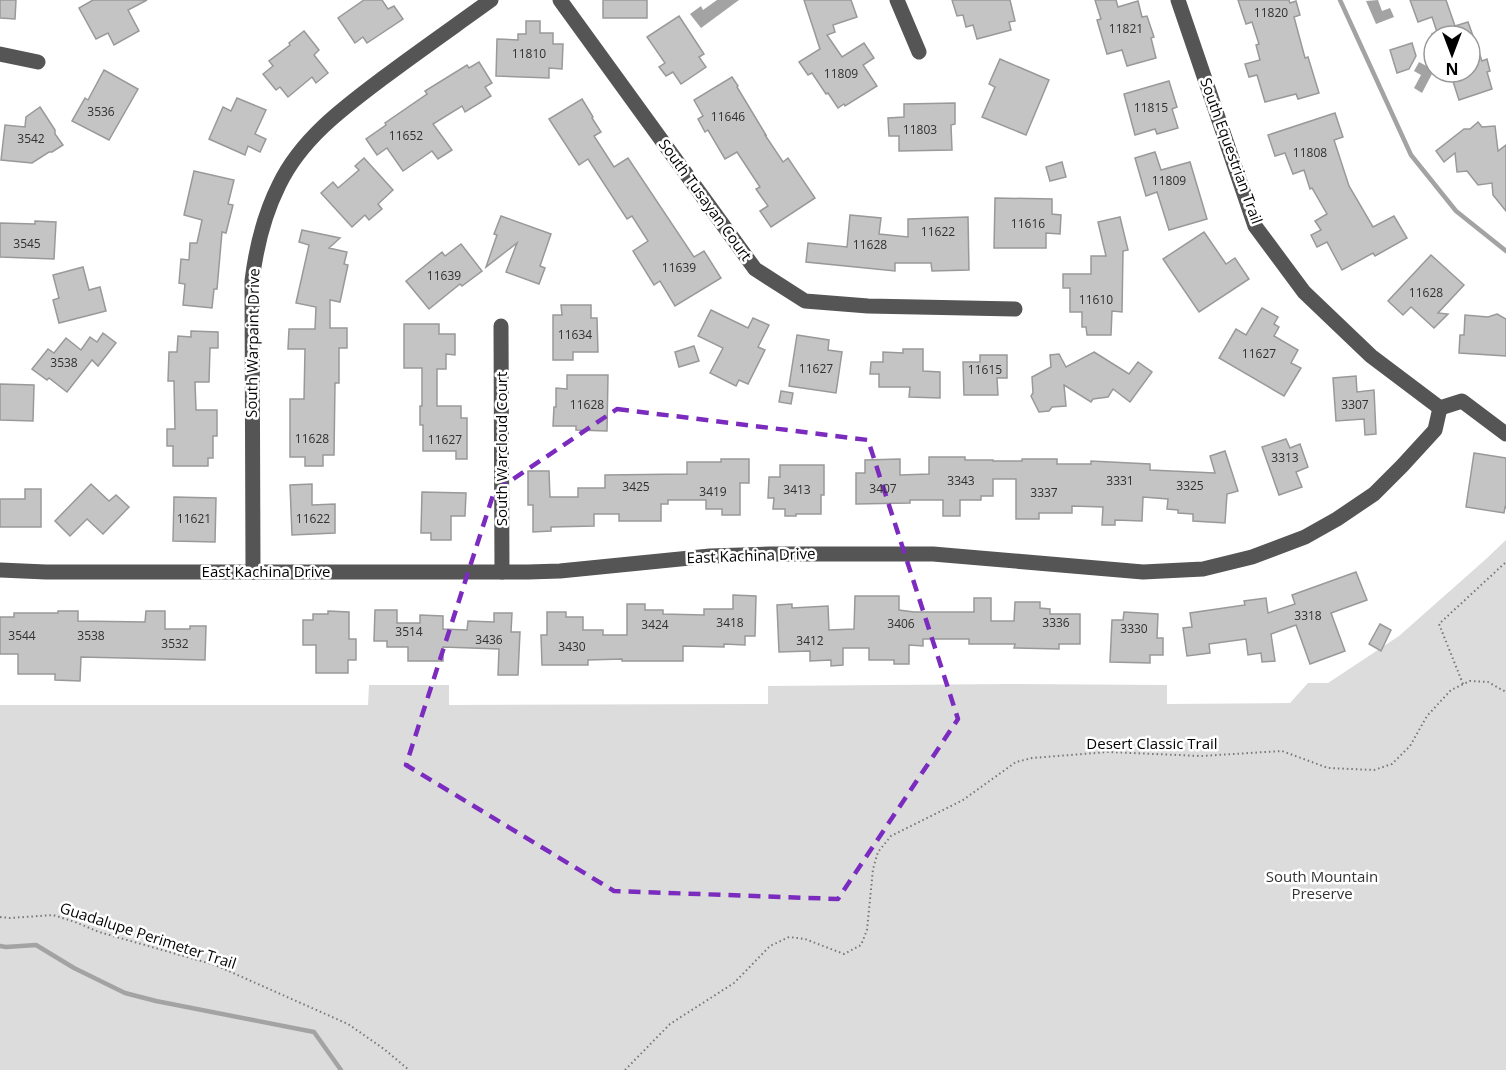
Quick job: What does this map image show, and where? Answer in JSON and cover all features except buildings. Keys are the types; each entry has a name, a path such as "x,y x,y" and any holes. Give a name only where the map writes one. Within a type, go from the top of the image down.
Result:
{"street":[{"name":"South Warpaint Drive","path":"253,572 252,281 259,239 279,185 288,168 323,126 403,63 491,0"},
{"name":"South Tusayan Court","path":"560,0 755,269 805,301 868,306 1015,309"},
{"path":"897,0 919,52"},
{"name":"South Equestrian Trail","path":"1178,0 1255,226 1304,292 1371,356 1440,408"},
{"path":"0,54 38,62"},
{"name":"South Warcloud Court","path":"501,326 502,572"},
{"path":"1440,408 1462,401 1506,434"},
{"name":"East Kachina Drive","path":"0,570 46,572 560,571 710,556 866,553 933,554 1143,572 1203,569 1252,557 1305,537 1374,494 1435,430 1440,408"}],"path":[{"path":"1506,562 1439,624 1463,684 1470,681 1488,682 1506,692"},
{"name":"Desert Classic Trail","path":"625,1070 670,1024 734,983 770,946 789,937 805,939 844,954 861,945 867,930 873,869 878,852 891,836 963,800 1016,762 1032,758 1108,752 1201,756 1282,751 1328,768 1374,770 1392,764 1410,746 1427,716 1450,690 1463,684"},
{"name":"Guadalupe Perimeter Trail","path":"0,917 53,915 99,932 215,965 348,1024 409,1070"}],"highlighted area":[{"path":"617,409 868,440 958,719 838,899 614,891 406,765 494,492"}],"green space":[{"name":"South Mountain Preserve","path":"1506,540 1506,1070 0,1070 0,705 368,705 369,685 449,685 449,705 768,704 768,686 1009,684 1167,685 1167,704 1290,703 1308,683 1328,683 1399,636"}],"shaded area":[{"path":"717,0 739,0 701,28 690,14 701,6 703,10"},
{"path":"1378,0 1382,11 1390,8 1394,17 1376,24 1366,1"},
{"path":"1419,62 1422,64 1422,84 1427,84 1422,93 1414,88 1421,75 1414,71"}],"waterway":[{"path":"1340,0 1411,155 1456,211 1506,251"},
{"path":"0,946 36,945 74,968 125,993 314,1032 341,1070"}]}
